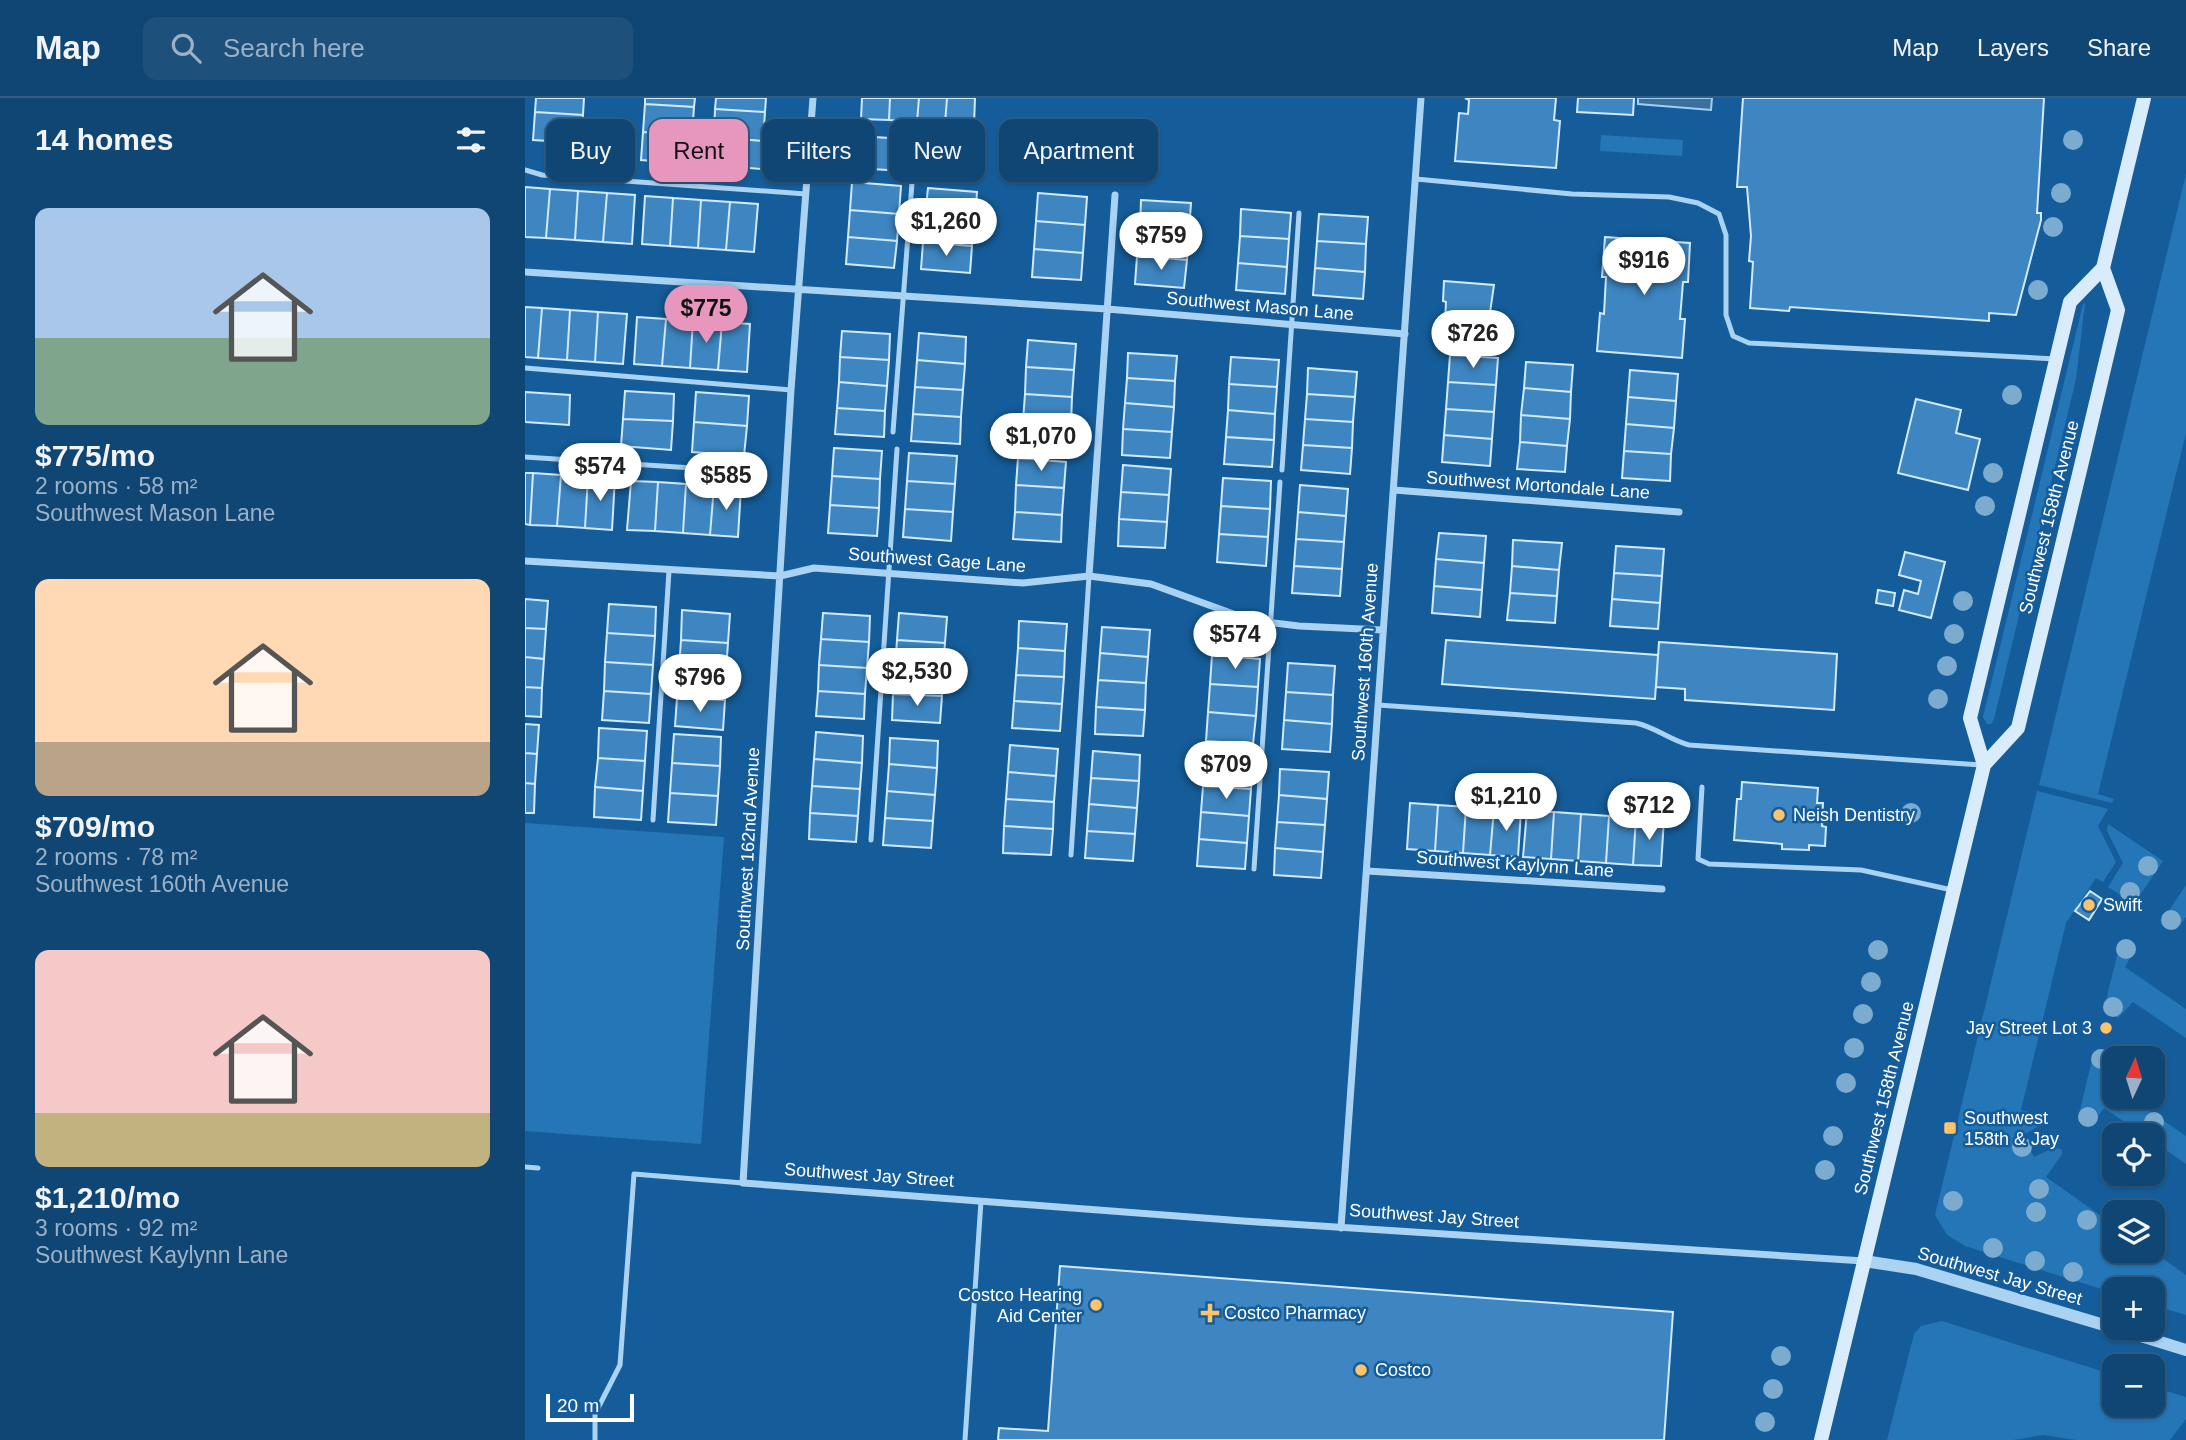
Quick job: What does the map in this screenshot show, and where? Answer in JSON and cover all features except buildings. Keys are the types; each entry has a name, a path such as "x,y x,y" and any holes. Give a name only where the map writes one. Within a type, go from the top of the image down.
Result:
{"main road":[{"path":"2103,268 2144,98"},
{"name":"Southwest 158th Avenue","path":"1821,1440 1984,765 2018,728 2118,310 2103,268 2070,302 1970,718 1984,765"}],"street":[{"name":"Southwest 162nd Avenue","path":"743,1183 791,390 813,98"},
{"name":"Southwest 160th Avenue","path":"1341,1228 1421,98"},
{"path":"1089,576 1115,195"},
{"name":"Southwest Mason Lane","path":"525,271 903,298 1107,309 1405,334"},
{"name":"Southwest Mortondale Lane","path":"1394,490 1679,512"},
{"name":"Southwest Gage Lane","path":"525,561 780,576 814,568 1023,583 1089,576 1151,584 1250,620 1383,631"},
{"name":"Southwest Kaylynn Lane","path":"1367,871 1662,889"},
{"name":"Southwest Jay Street","path":"743,1183 1341,1228 1864,1261 1916,1269 2102,1324"},
{"name":"Southwest Jay Street","path":"2154,1340 2186,1350"}],"lane":[{"path":"525,170 542,175 806,194"},
{"path":"1416,180 1572,194 1669,197 1698,203 1719,214 1726,235 1726,315 1733,336 1749,343 2056,359"},
{"path":"893,432 912,183"},
{"path":"1282,470 1299,213"},
{"path":"525,368 791,390"},
{"path":"871,840 897,449"},
{"path":"525,457 738,471"},
{"path":"1254,869 1280,482"},
{"path":"653,820 669,571"},
{"path":"1071,855 1089,576"},
{"path":"1378,705 1636,723 1689,745 1984,765"},
{"path":"1702,787 1698,859 1709,864 1861,870 1954,891"},
{"path":"525,1167 538,1168"},
{"path":"595,1440 595,1414 620,1365 634,1174 743,1183"},
{"path":"965,1440 981,1201"}],"shaded area":[{"path":"1638,98 1712,98 1711,110 1638,104"},
{"path":"1601,135 1683,140 1682,156 1600,151"},
{"path":"2186,174 2186,433 2098,794 2114,799 2112,803 2039,785"},
{"path":"2085,303 2076,379 1994,719 1991,724 1987,724 1983,717"},
{"path":"2037,791 2108,809 2098,826 2116,862 2103,882 2096,878 2066,923 2021,1110 2042,1115 2045,1119 2043,1124 2023,1135 2034,1157 2055,1147 2062,1150 2046,1177 2102,1217 2102,1263 2165,1263 2165,1260 2186,1275 2186,1315 2165,1309 2165,1277 2102,1277 2102,1289 1965,1246 1947,1235 1935,1215"},
{"path":"525,823 724,837 701,1144 525,1131"},
{"path":"2108,824 2163,861 2134,904 2108,887 2123,863 2107,831"},
{"path":"2186,885 2186,917 2174,930 2165,924 2164,918"},
{"path":"2124,940 2134,943 2136,947 2125,967 2186,1009 2186,1038 2133,1002 2118,1018 2106,1011 2105,1004 2120,944"},
{"path":"2102,1049 2102,1110 2089,1126 2081,1122 2079,1114 2094,1052"},
{"path":"2107,1110 2148,1110 2186,1136 2186,1164 2165,1149 2165,1123 2126,1123"},
{"path":"1942,1321 2102,1371 2102,1417 2165,1417 2165,1391 2186,1397 2186,1419 2170,1440 2076,1440 2043,1435 2013,1440 1887,1440 1914,1334 1921,1326"}],"place":[{"name":"Neish Dentistry","path":"1779,815"},
{"name":"Swift","path":"2089,905"},
{"name":"Jay Street Lot 3","path":"2106,1028"},
{"name":"Southwest 158th & Jay","path":"1950,1128"},
{"name":"Costco Hearing Aid Center","path":"1096,1305"},
{"name":"Costco Pharmacy","path":"1210,1313"},
{"name":"Costco","path":"1361,1370"}]}
